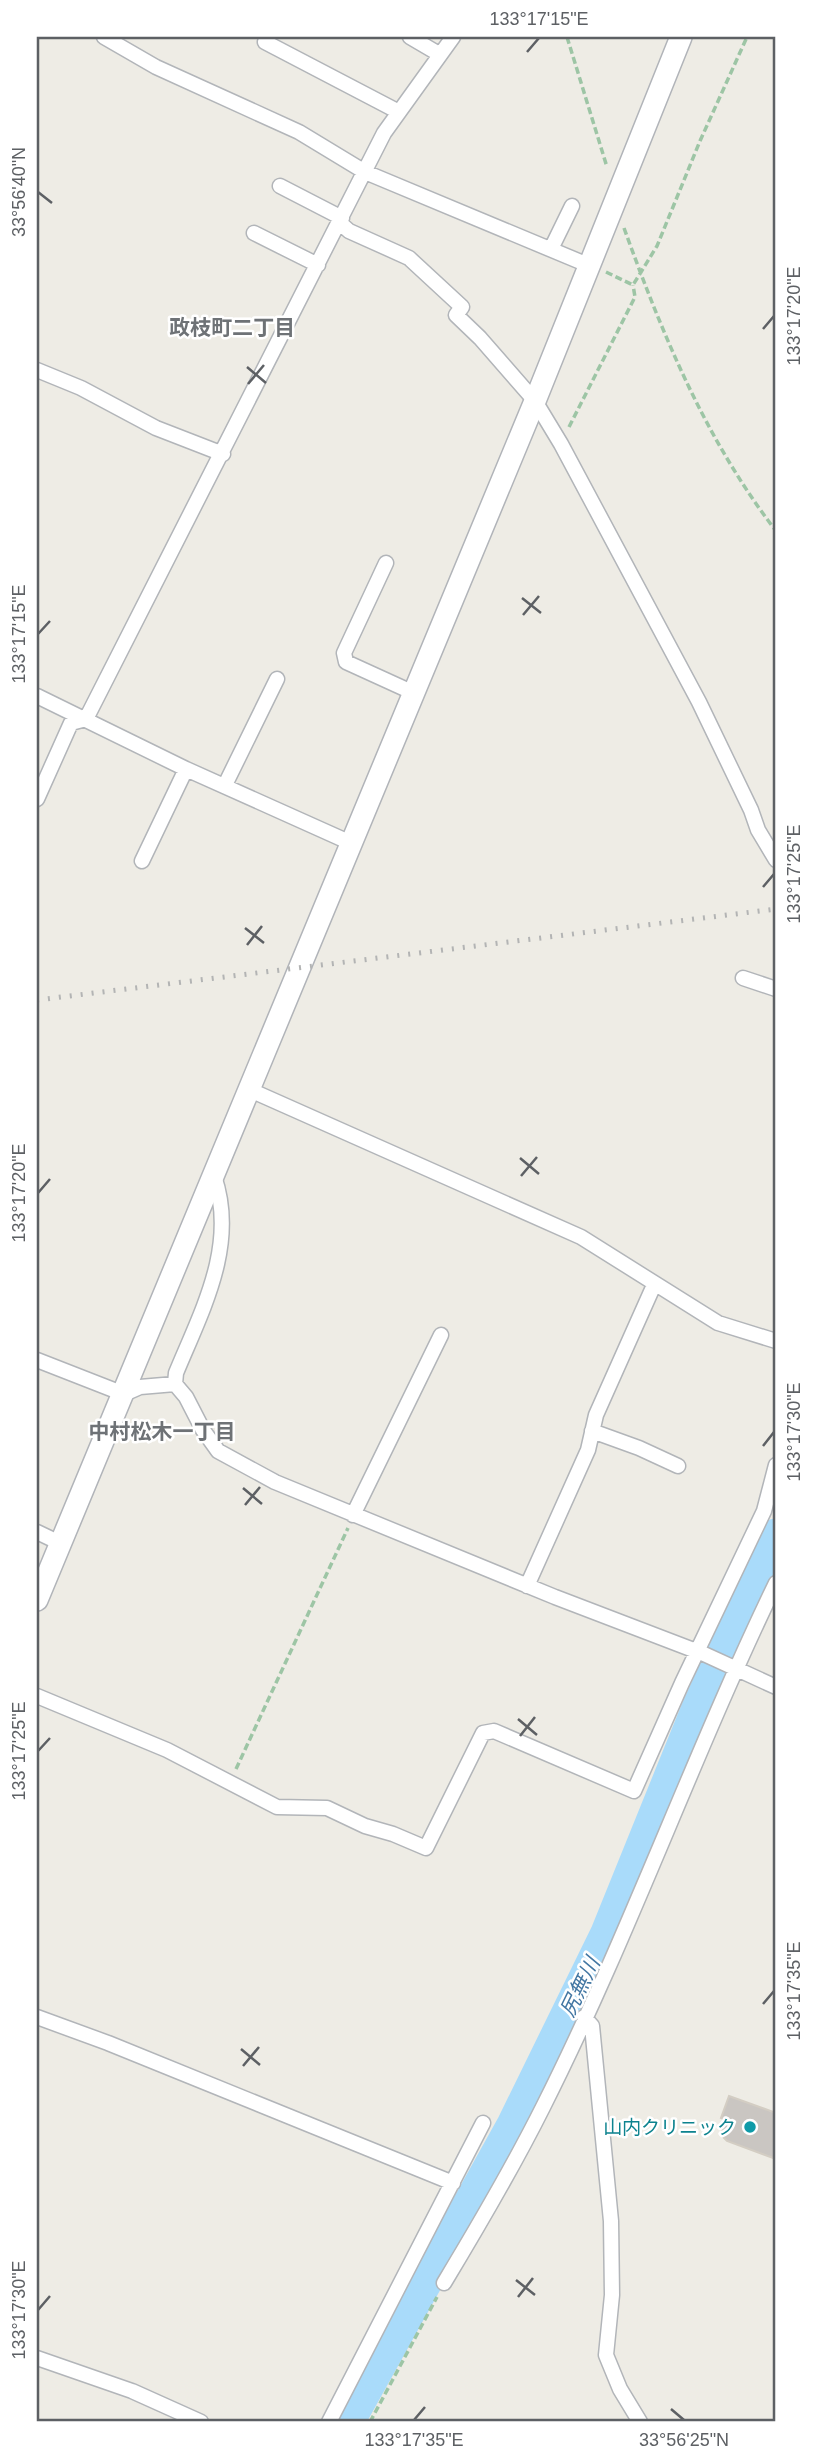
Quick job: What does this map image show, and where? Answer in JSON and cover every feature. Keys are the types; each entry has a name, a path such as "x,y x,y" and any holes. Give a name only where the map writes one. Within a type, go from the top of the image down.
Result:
{"street":[{"path":"104,37 156,67 299,132 365,172 588,265"},
{"path":"267,37 265,42 399,112"},
{"path":"410,37 439,54"},
{"path":"37,799 71,723 86,719 384,133 453,37"},
{"path":"37,1600 535,401 681,37"},
{"path":"280,186 340,220 349,230 409,258 462,307 456,315 480,338 535,401 561,444 699,702 758,830 776,860"},
{"path":"551,249 572,206"},
{"path":"254,233 318,265"},
{"path":"37,370 81,388 156,428 223,454"},
{"path":"386,563 344,653 346,662 414,693"},
{"path":"225,785 277,679"},
{"path":"37,696 186,769 351,843"},
{"path":"142,861 186,769"},
{"path":"743,978 776,989"},
{"path":"250,1090 581,1237 718,1323 776,1341"},
{"path":"214,1176 221,1198 223,1231 215,1273 176,1373 175,1384 186,1397 203,1430 218,1451 275,1482 354,1516 701,1653 776,1687"},
{"path":"527,1586 588,1450 596,1415 654,1285"},
{"path":"354,1516 441,1335"},
{"path":"37,1362 124,1394 140,1388 175,1384"},
{"path":"592,1431 678,1466"},
{"path":"37,1696 167,1750 277,1807 327,1808 365,1826 426,1848 483,1733 494,1731 634,1791 682,1683 701,1653 764,1511 776,1465"},
{"path":"37,1532 60,1543"},
{"path":"444,2283 543,2106 643,1888 732,1667 776,1583"},
{"path":"37,2017 108,2043 453,2183"},
{"path":"584,2017 592,2026 611,2221 612,2295 606,2355 620,2389 640,2422"},
{"path":"329,2422 483,2123"},
{"path":"37,2358 132,2391 201,2422"}],"path":[{"path":"567,37 604,155 614,200 688,389 729,465 776,531"},
{"path":"561,444 635,296 633,285 657,246 747,37"},
{"path":"588,265 633,285"},
{"path":"229,1783 354,1516"},
{"path":"370,2422 444,2283"}],"building":[{"name":"山内クリニック","path":"729,2096 776,2113 776,2159 727,2141 721,2135 726,2120 721,2118"}],"waterway":[{"name":"尻無川","path":"348,2422 513,2125 607,1933 698,1708 776,1535"}],"railway":[{"path":"37,1000 776,909"}],"place":[{"name":"山内クリニック","path":"750,2127"}],"district":[{"name":"政枝町二丁目","path":"232,328"},
{"name":"中村松木一丁目","path":"162,1432"}]}
